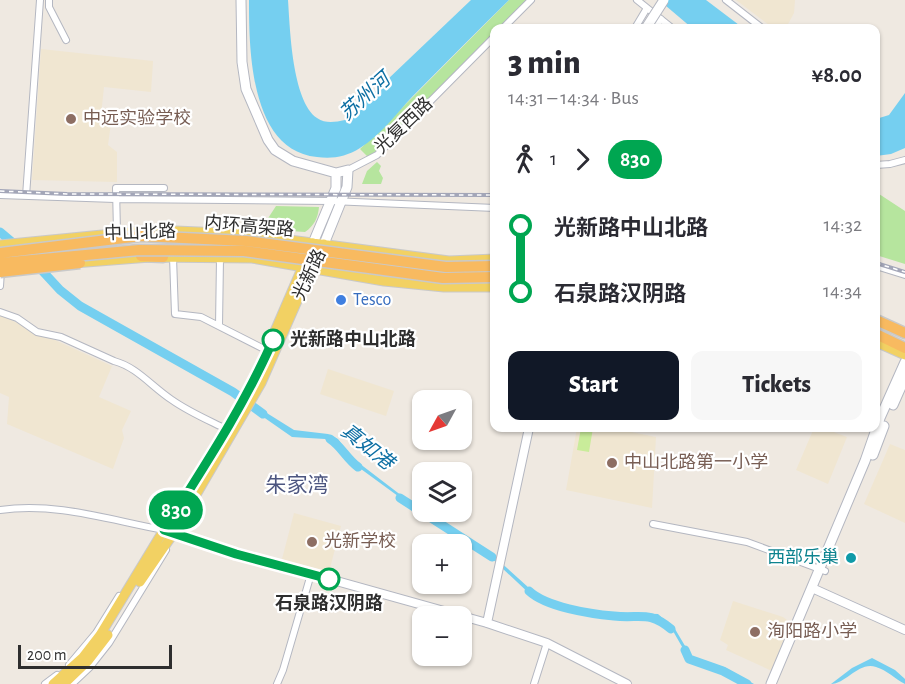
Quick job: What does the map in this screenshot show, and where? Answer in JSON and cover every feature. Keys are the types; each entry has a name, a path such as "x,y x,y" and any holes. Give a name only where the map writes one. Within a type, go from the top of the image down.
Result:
{"highway":[{"name":"内环高架路","path":"0,253 141,236 246,241 446,267 490,266"},
{"name":"内环高架路","path":"2,267 139,250 244,251 443,278 490,277"},
{"path":"2,267 141,256 168,257"},
{"path":"880,322 905,334"},
{"path":"880,329 905,341"},
{"path":"880,336 905,348"}],"main road":[{"name":"光复西路","path":"241,0 242,62 246,89 262,129 275,150 293,161 336,173 348,170"},
{"path":"649,24 664,0"},
{"name":"光新路","path":"248,400 307,268 324,244 347,187 348,170"},
{"name":"光新路","path":"53,684 92,647 168,532 265,375 307,268 313,243 336,188 336,173"},
{"name":"中山北路","path":"0,245 153,230 245,234 449,261 490,259"},
{"name":"中山北路","path":"2,267 168,257 252,258 384,281 444,287 490,287"},
{"path":"880,344 905,355"},
{"path":"880,418 905,362"},
{"path":"776,684 822,570 905,378"},
{"path":"822,570 875,432"},
{"name":"光新路","path":"63,684 96,651 133,587 144,562 168,532"},
{"path":"771,684 785,658"}],"street":[{"path":"26,196 40,0"},
{"path":"49,0 49,7 66,39"},
{"path":"507,24 531,0"},
{"path":"637,0 667,24"},
{"path":"726,0 757,24"},
{"path":"637,24 646,8"},
{"path":"658,24 661,19"},
{"name":"光复西路","path":"348,170 377,155 490,41"},
{"path":"880,165 891,165 905,160"},
{"path":"117,232 116,188 164,188"},
{"path":"0,195 115,199 331,201 490,208"},
{"path":"168,257 175,314 201,317 268,351"},
{"path":"219,326 220,258"},
{"path":"0,286 2,267"},
{"path":"880,267 905,275"},
{"path":"0,312 17,318 37,332 61,337 123,363 173,401 232,426"},
{"path":"487,623 528,432"},
{"path":"0,510 26,508 69,510 168,532 487,623 547,643 627,684"},
{"path":"653,524 747,543 822,570"},
{"name":"光新路","path":"72,684 90,667 109,643 162,559 168,532"},
{"name":"光新路","path":"45,684 87,645 135,570 144,562"},
{"path":"277,684 311,574"},
{"path":"814,589 905,630"},
{"path":"534,684 547,643"}],"shaded area":[{"path":"736,0 795,0 794,13 788,24 768,24"},
{"name":"中远实验学校","path":"41,49 153,61 151,92 104,87 101,115 111,123 108,145 117,152 117,182 32,180"},
{"path":"0,315 112,366 99,397 131,411 122,430 124,438 113,469 7,424 9,397 0,393"},
{"path":"328,369 394,391 386,416 320,394"},
{"name":"中山北路第一小学","path":"576,432 631,432 656,437 652,508 566,490"},
{"path":"812,432 834,432 847,437 828,484 796,470"},
{"path":"890,444 905,450 905,523 864,504"},
{"name":"光新学校","path":"294,513 341,526 329,572 282,559"},
{"name":"洵阳路小学","path":"733,601 783,617 791,623 772,671 726,650 728,645 720,640"}],"green space":[{"path":"509,0 528,0 503,24 490,24 490,38 369,158 360,149"},
{"path":"377,162 381,166 379,171 383,178 381,184 362,184 367,171"},
{"path":"880,195 905,211 905,264 880,256"},
{"path":"276,206 319,207 315,221 305,232 261,229"},
{"path":"580,432 592,432 589,452 577,450"}],"water":[{"path":"249,0 288,0 291,45 302,96 317,118 331,122 345,120 471,0 509,0 374,137 360,148 339,157 328,158 295,151 278,137 266,118 253,70"},
{"path":"659,0 706,0 738,24 687,24"},
{"path":"905,93 905,148 880,155 880,118 889,115"},
{"path":"254,405 294,430 328,434 338,439 351,457 412,505 350,461 337,445 325,439 292,437 252,409"},
{"path":"438,522 442,522 462,534 457,534"},
{"path":"472,540 486,549 539,597 553,603 583,611 658,614 675,629 691,656 726,668 754,684 742,684 723,671 689,659 673,631 657,617 583,613 552,605 533,597 485,552 472,544"},
{"path":"872,658 895,670 905,679 905,684 884,670 870,666 831,684 852,668"}],"waterway":[{"name":"真如港","path":"0,232 19,248"},
{"name":"真如港","path":"36,264 60,290 80,306 233,392 263,414"},
{"name":"真如港","path":"330,439 358,467"},
{"name":"真如港","path":"400,498 492,557"},
{"name":"真如港","path":"529,591 537,597 569,609 623,617 650,617 671,629"},
{"name":"真如港","path":"685,650 689,659 723,671 747,684"}],"railway":[{"path":"0,191 67,194 490,195"},
{"path":"880,264 905,272"}],"bus line":[{"name":"830","path":"273,340 251,387 227,430 164,530 236,554 329,579"}],"place":[{"name":"中远实验学校","path":"71,119"},
{"name":"Tesco","path":"341,300"},
{"name":"光新路中山北路","path":"273,340"},
{"name":"中山北路第一小学","path":"612,463"},
{"name":"光新学校","path":"312,542"},
{"name":"西部乐巢","path":"851,558"},
{"name":"石泉路汉阴路","path":"329,579"},
{"name":"洵阳路小学","path":"755,632"}],"district":[{"name":"朱家湾","path":"297,485"}],"water label":[{"name":"苏州河","path":"365,97"}]}
